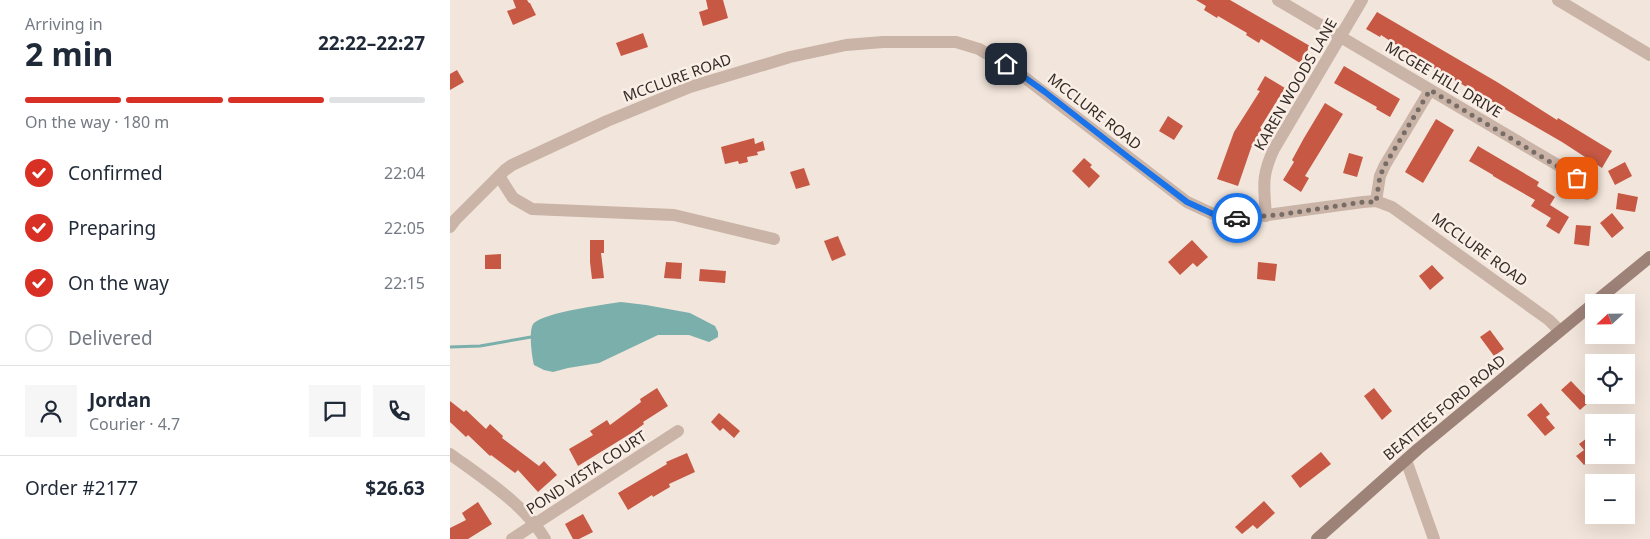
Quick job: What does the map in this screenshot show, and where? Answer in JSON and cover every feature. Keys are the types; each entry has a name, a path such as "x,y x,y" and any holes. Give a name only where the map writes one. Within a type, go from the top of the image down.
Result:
{"main road":[{"name":"BEATTIES FORD ROAD","path":"1605,294 1650,257"},
{"name":"BEATTIES FORD ROAD","path":"1317,539 1406,460 1585,310"}],"street":[{"name":"MCGEE HILL DRIVE","path":"1278,0 1573,174 1587,194"},
{"name":"KAREN WOODS LANE","path":"1266,216 1264,172 1268,161 1362,0"},
{"path":"1558,0 1650,54"},
{"name":"MCCLURE ROAD","path":"450,227 498,176 512,165 643,106 714,79 790,57 846,45 883,42 956,42 979,49 1016,71 1146,171 1195,206 1225,217 1245,218 1363,202 1376,202 1392,207 1546,318 1560,331"},
{"path":"1376,202 1380,176 1385,165 1430,90"},
{"path":"498,176 513,198 532,209 674,215 774,239"},
{"name":"POND VISTA COURT","path":"512,539 678,431"},
{"path":"450,454 523,510 545,539"},
{"path":"1406,460 1423,503 1434,539"}],"water":[{"path":"621,302 690,313 715,326 718,337 709,342 689,335 658,335 599,363 553,372 534,365 531,331 534,323 562,312"}],"building":[{"path":"513,0 527,0 536,15 513,25 507,11 516,8"},
{"path":"706,0 723,0 728,18 703,26 699,12 708,9"},
{"path":"1196,0 1230,0 1310,46 1300,63 1261,39 1259,43 1246,35 1247,33 1218,16 1217,18 1204,10 1206,6"},
{"path":"1377,12 1612,151 1602,168 1562,142 1418,59 1381,35 1380,37 1366,29"},
{"path":"643,33 648,47 621,56 616,43"},
{"path":"1344,66 1400,99 1390,117 1376,109 1377,107 1334,83"},
{"path":"457,70 464,82 450,90 450,74"},
{"path":"1265,76 1285,88 1260,128 1262,129 1251,148 1238,186 1217,179 1234,132 1260,91 1257,90"},
{"path":"1325,103 1343,114 1305,176 1309,178 1301,192 1283,180 1294,162 1292,160 1304,138"},
{"path":"1168,116 1183,126 1174,140 1159,131"},
{"path":"1436,119 1454,130 1423,183 1405,172"},
{"path":"754,138 755,144 763,141 765,150 757,152 758,155 747,157 748,162 739,164 738,161 725,164 721,147"},
{"path":"1478,146 1539,182 1537,186 1555,197 1550,205 1569,217 1559,234 1546,226 1551,218 1531,206 1535,200 1469,161"},
{"path":"1349,153 1363,157 1357,177 1343,173"},
{"path":"1084,158 1100,176 1089,188 1072,171"},
{"path":"1625,162 1632,176 1615,185 1608,171"},
{"path":"804,168 810,185 796,189 790,172"},
{"path":"1618,193 1638,197 1635,212 1616,209"},
{"path":"1612,213 1624,228 1612,238 1600,223"},
{"path":"1576,225 1591,226 1589,246 1574,244"},
{"path":"838,236 846,255 832,261 824,241"},
{"path":"590,240 604,240 604,253 601,253 604,278 592,279"},
{"path":"1192,240 1208,257 1197,267 1193,263 1180,275 1168,262"},
{"path":"501,254 501,269 485,269 485,255"},
{"path":"666,262 682,263 681,279 664,278"},
{"path":"1258,262 1277,264 1275,281 1257,279"},
{"path":"1432,265 1444,278 1430,290 1419,276"},
{"path":"700,269 726,271 725,283 699,281"},
{"path":"1490,330 1504,349 1494,356 1480,337"},
{"path":"1571,381 1585,396 1585,404 1587,404 1580,410 1561,390"},
{"path":"657,388 668,406 643,422 644,424 630,434 578,466 569,449 593,435 590,431 607,420 610,425 641,402 640,399"},
{"path":"1374,388 1392,411 1382,420 1364,396"},
{"path":"450,401 464,412 466,410 486,429 490,424 503,436 502,438 539,466 544,461 557,475 538,492 518,470 515,473 490,456 468,435 466,437 450,422"},
{"path":"1541,403 1550,414 1546,417 1555,428 1545,436 1527,415"},
{"path":"719,413 740,431 734,438 723,428 720,431 711,422"},
{"path":"1585,440 1584,465 1576,456 1584,450 1579,444"},
{"path":"1321,452 1331,464 1300,488 1291,476"},
{"path":"687,453 695,472 669,484 670,487 653,497 652,495 628,510 618,493 667,464 666,462"},
{"path":"1264,501 1275,513 1257,529 1253,525 1242,534 1235,527"},
{"path":"478,502 492,524 468,539 450,539 450,528 466,520 462,513"},
{"path":"583,514 593,532 579,539 573,539 565,524"}],"waterway":[{"path":"450,347 480,346 531,337"}],"way so far":[{"path":"1237,218 1278,215 1363,202 1376,202 1380,176 1385,165 1430,90 1577,178"}],"route":[{"path":"1006,64 1187,202 1213,214 1237,218"}]}
